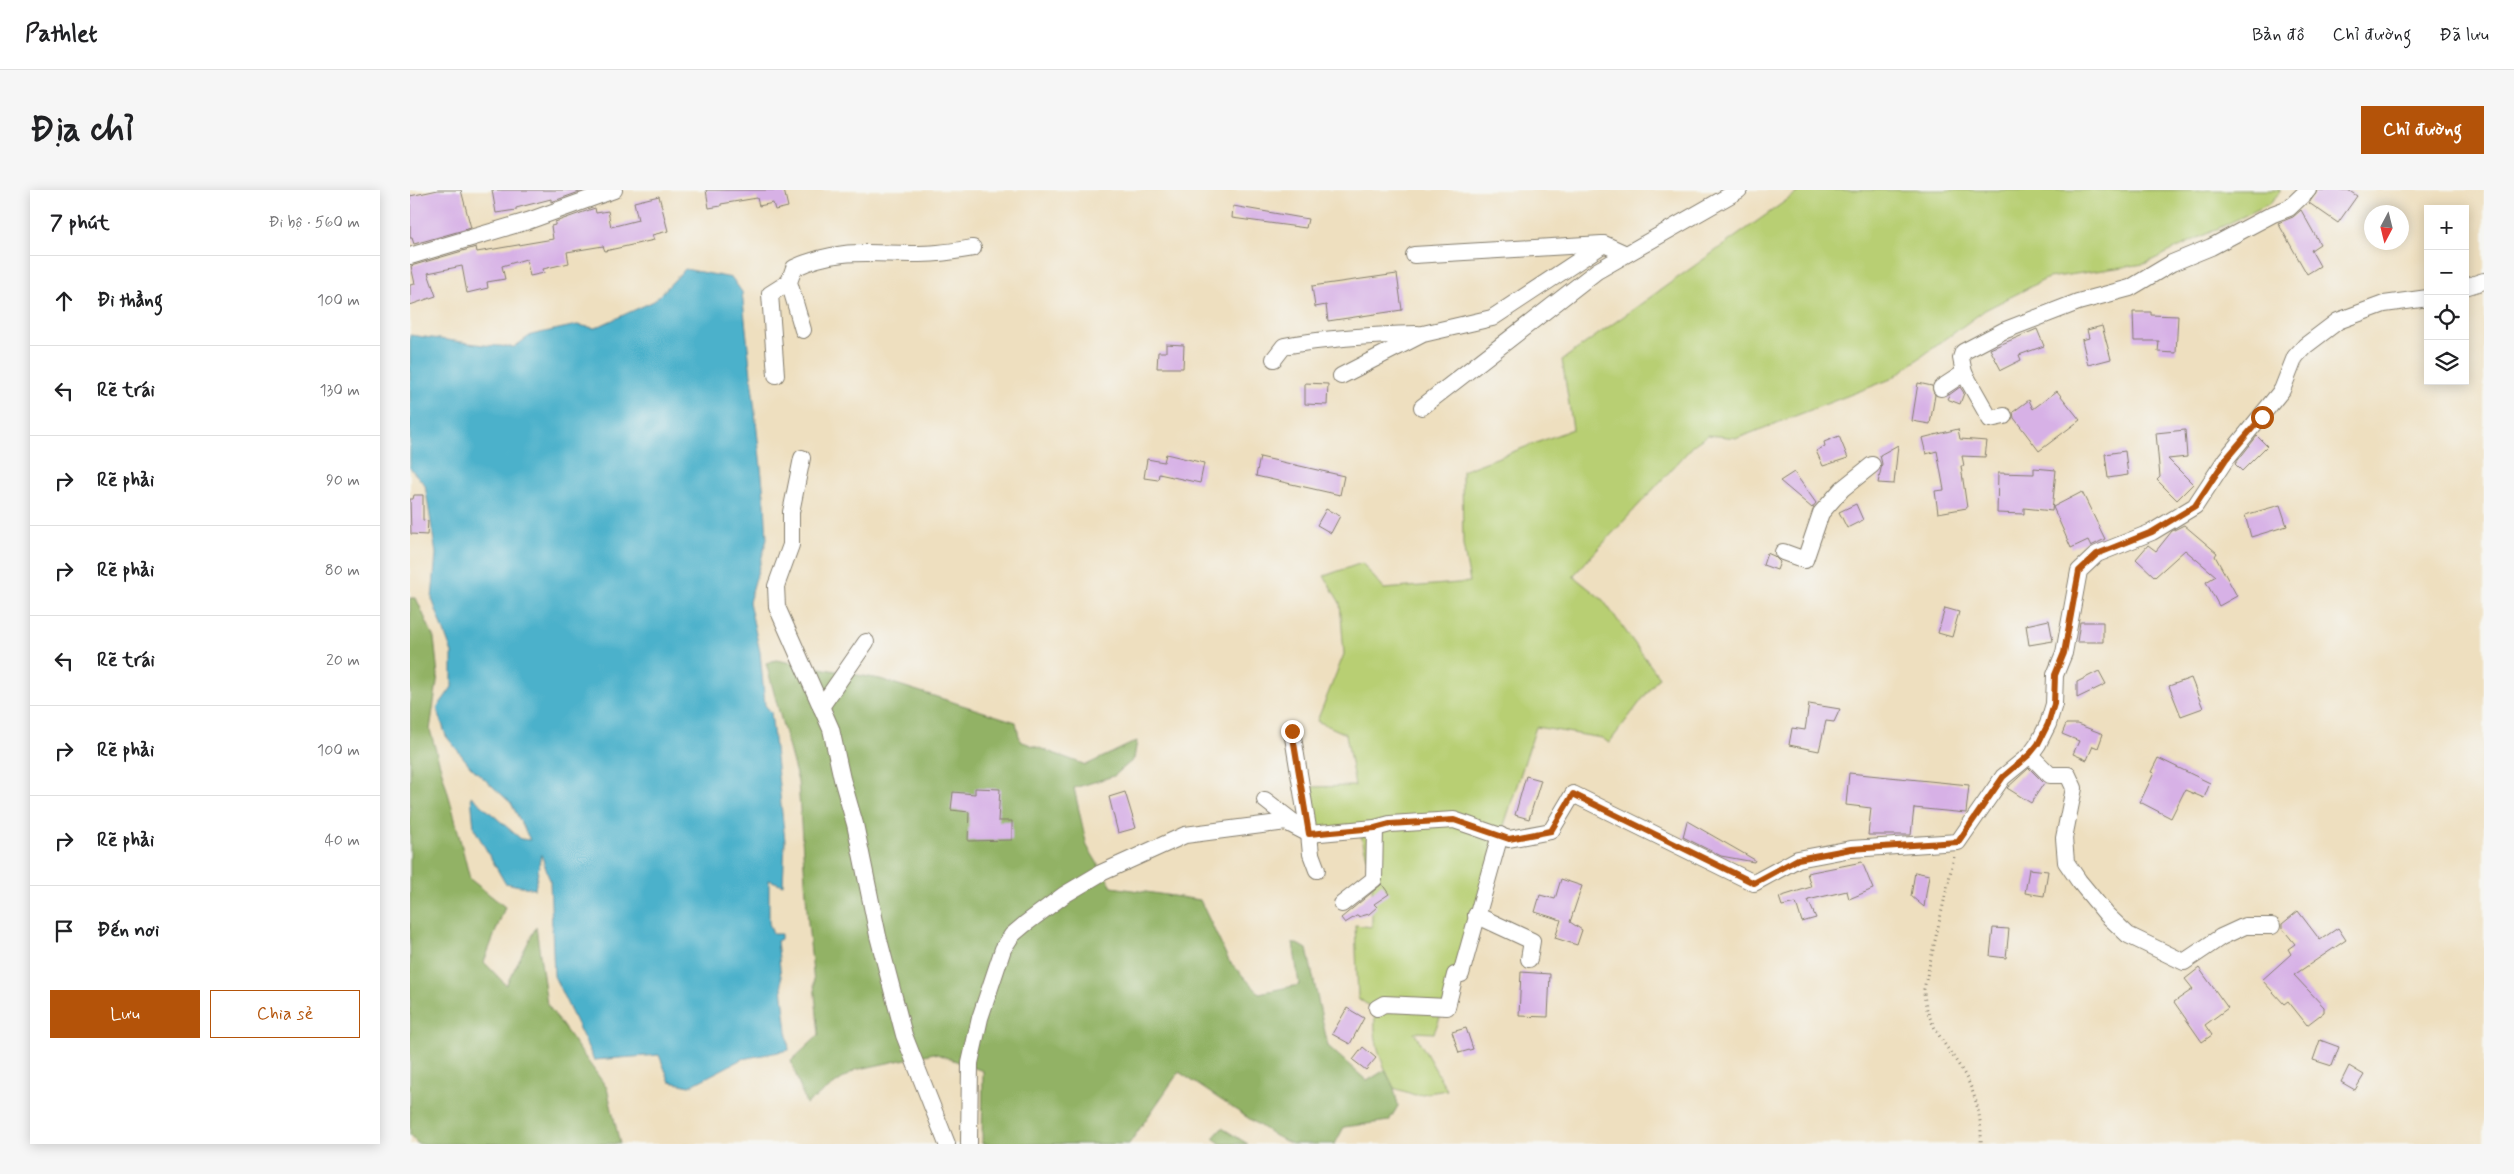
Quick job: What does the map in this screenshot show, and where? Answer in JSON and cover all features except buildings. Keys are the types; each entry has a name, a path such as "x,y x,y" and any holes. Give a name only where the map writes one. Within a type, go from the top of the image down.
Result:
{"street":[{"path":"410,256 528,221 614,190"},
{"path":"1422,407 1597,271 1739,190"},
{"path":"2004,416 1990,419 1964,373 1961,358 1963,352 2003,331 2078,302 2130,288 2172,263 2210,248 2273,214 2289,208 2308,190"},
{"path":"1414,255 1604,244 1626,254"},
{"path":"1274,359 1284,346 1381,335 1423,334 1492,318 1604,244"},
{"path":"804,330 789,282 794,268 810,261 843,253 937,253 972,248"},
{"path":"2469,286 2484,281"},
{"path":"776,376 770,294 789,282"},
{"path":"968,1144 970,1063 995,969 1012,935 1064,895 1101,873 1185,835 1286,822 1309,834 1375,828 1390,824 1454,820 1509,839 1551,831 1573,794 1754,883 1798,859 1851,849 1958,842 2003,777 2030,754 2048,724 2054,704 2055,675 2064,653 2079,571 2097,554 2152,532 2195,506 2226,459 2282,390 2295,357 2305,346 2338,322 2384,304 2424,299"},
{"path":"1341,376 1423,334"},
{"path":"1941,388 1964,373"},
{"path":"802,458 791,512 791,546 776,586 777,608 831,729 842,779 855,824 878,936 904,1034 947,1144"},
{"path":"1783,552 1804,560 1820,513 1842,489 1872,465"},
{"path":"821,707 866,642"},
{"path":"1292,731 1311,854 1317,870"},
{"path":"2030,754 2050,775 2068,775 2074,788 2064,838 2066,862 2107,915 2128,935 2184,962 2221,937 2245,926 2272,926"},
{"path":"1264,800 1309,834"},
{"path":"1342,904 1374,879 1375,828"},
{"path":"1377,1008 1384,1004 1448,1007 1455,975 1461,974 1500,835"},
{"path":"1476,915 1532,940 1529,958"}],"path":[{"path":"1958,842 1924,989 1924,1000 1931,1024 1966,1078 1974,1096 1980,1116 1981,1144"}],"green space":[{"path":"1801,190 2280,190 2280,192 2269,204 2144,264 2048,278 1985,310 1891,379 1738,438 1708,435 1696,443 1573,576 1603,600 1659,677 1609,743 1602,738 1536,727 1447,1000 1434,1033 1414,1032 1447,1090 1415,1095 1394,1088 1385,1070 1376,1041 1376,1011 1358,998 1355,925 1372,927 1372,874 1359,829 1308,833 1305,787 1355,786 1346,734 1317,721 1344,654 1340,603 1324,576 1362,563 1384,589 1470,582 1463,545 1462,471 1573,429 1562,360"},
{"path":"410,598 416,598 434,638 438,675 430,730 470,879 505,907 484,962 506,985 536,927 547,1004 607,1088 620,1144 418,1144 410,1135"},
{"path":"776,660 880,679 1016,722 1020,741 1086,765 1137,741 1134,759 1114,776 1074,788 1087,846 1112,887 1200,900 1229,961 1259,993 1299,985 1293,942 1307,949 1328,1046 1367,1081 1385,1070 1394,1088 1398,1106 1389,1121 1344,1127 1335,1144 1292,1144 1275,1136 1179,1072 1129,1144 982,1144 983,1071 934,1053 855,1070 806,1104 791,1061 819,1035 808,923 798,782 766,663"},
{"path":"1222,1128 1248,1144 1221,1144 1213,1138"}],"water":[{"path":"685,269 732,278 742,292 765,504 767,539 749,602 760,652 765,705 771,712 785,841 783,885 769,880 769,923 773,934 781,934 781,939 777,941 789,1050 742,1059 690,1086 670,1082 659,1055 594,1060 554,976 550,881 541,854 535,889 505,883 474,828 471,796 521,839 530,840 511,803 471,767 446,736 437,708 452,687 452,653 432,599 436,554 425,485 410,468 410,335 514,347 531,335 577,325 595,328 654,301"}],"route":[{"path":"1292,731 1309,834 1375,828 1390,824 1454,820 1509,839 1551,831 1573,794 1754,883 1798,859 1851,849 1958,842 1967,831 1983,803 2003,777 2030,754 2038,744 2048,724 2054,704 2055,675 2064,653 2073,593 2079,571 2097,554 2152,532 2195,506 2226,459 2262,417"}]}
